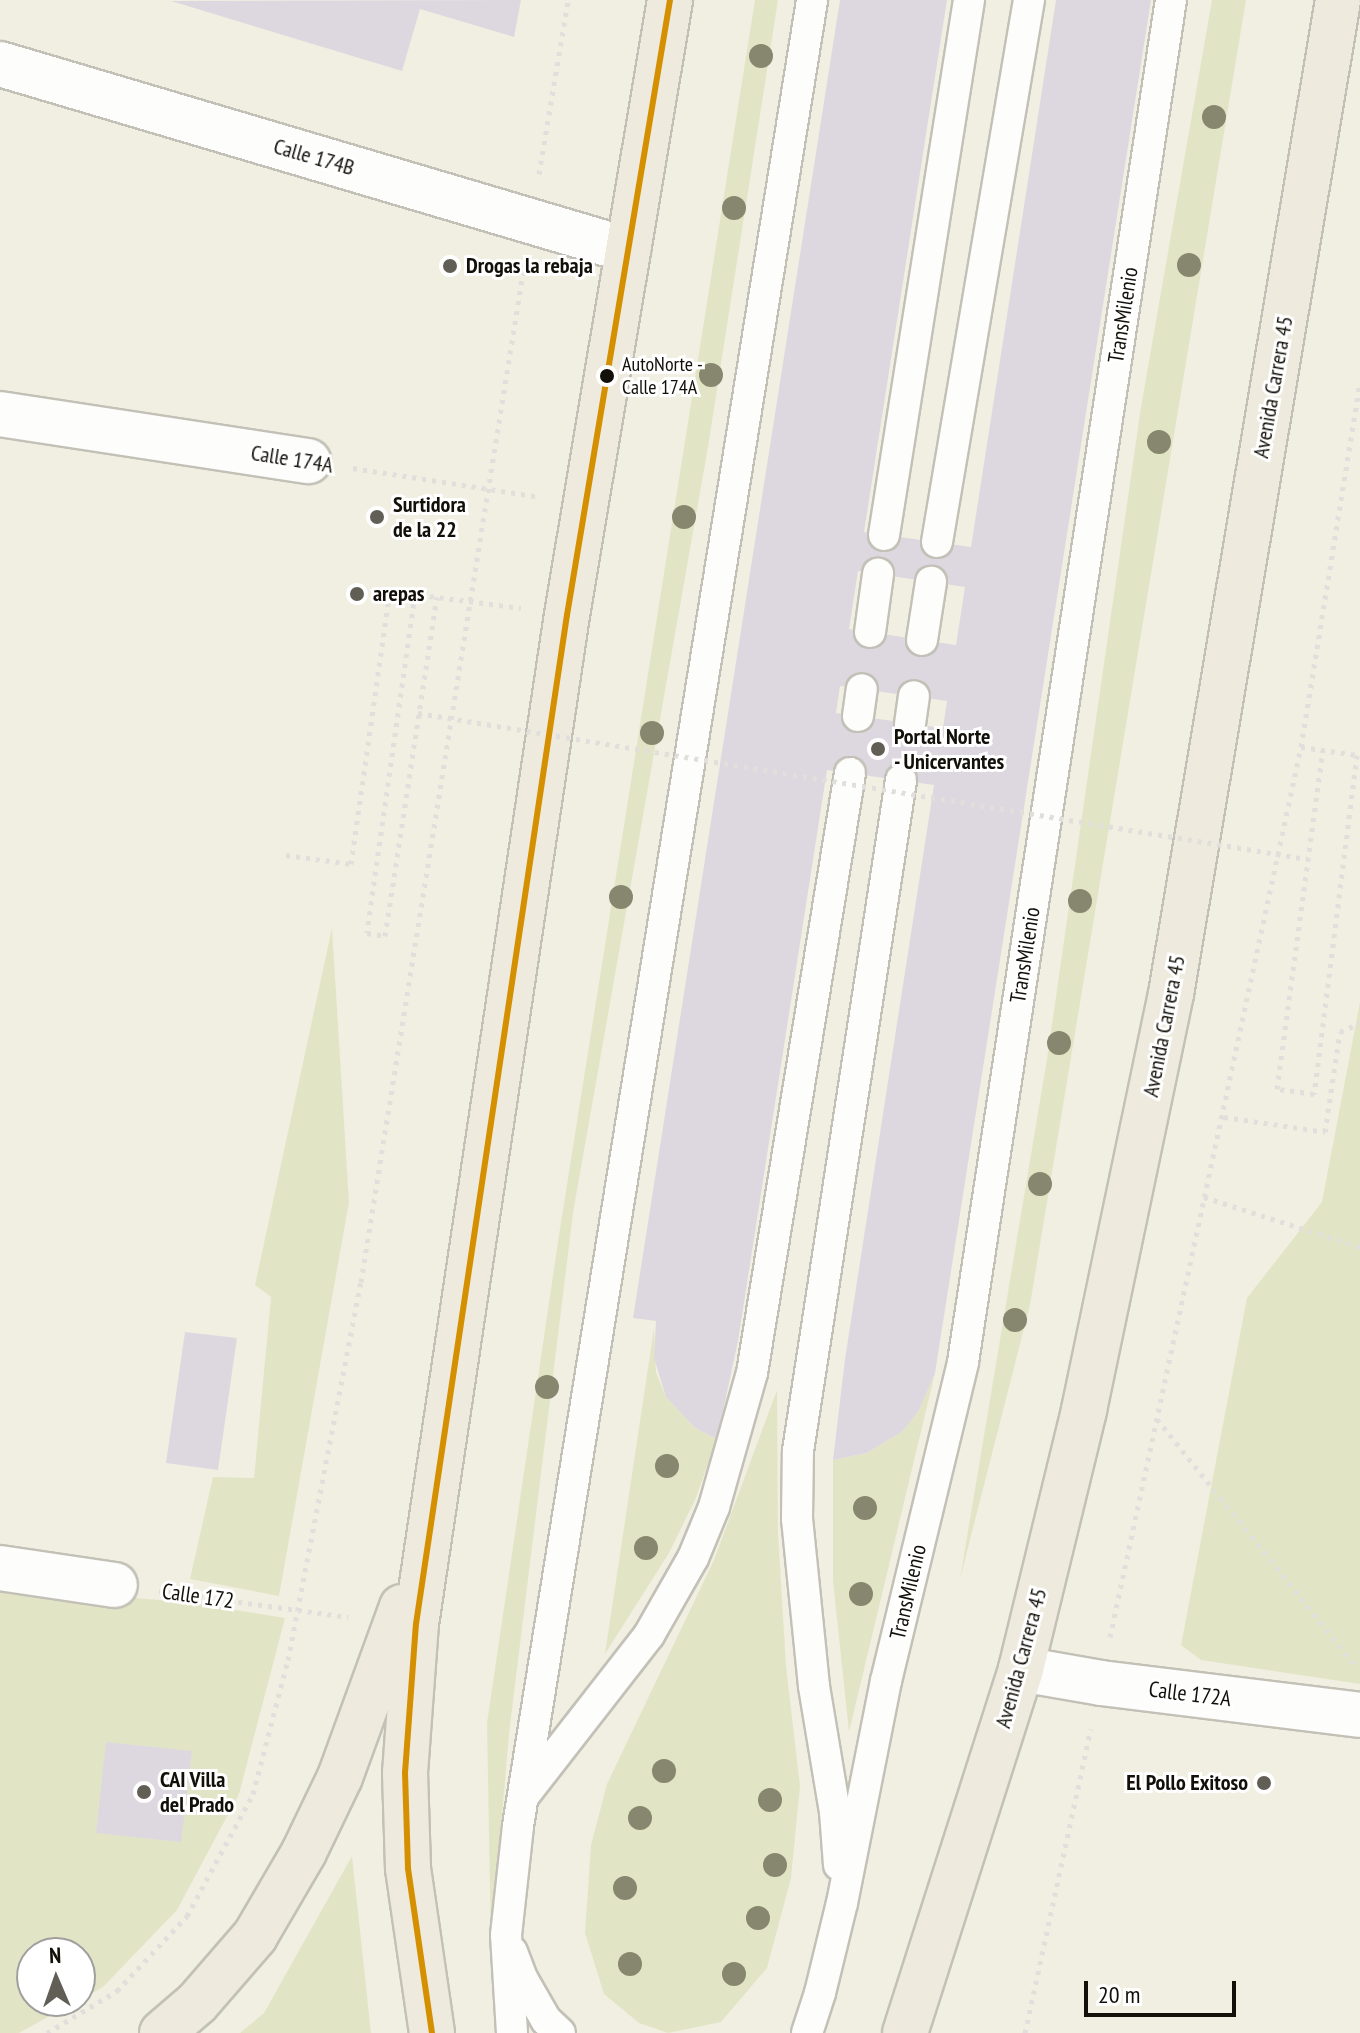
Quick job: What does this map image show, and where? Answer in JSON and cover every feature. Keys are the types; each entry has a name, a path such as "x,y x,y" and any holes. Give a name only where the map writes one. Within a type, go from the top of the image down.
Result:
{"highway":[{"path":"432,2033 408,1868 405,1773 426,1545 567,615 670,0"},
{"name":"Avenida Carrera 45","path":"905,2033 1021,1669 1084,1410 1171,994 1338,0"},
{"path":"162,2033 197,2003 255,1936 304,1852 340,1777 426,1545"}],"street":[{"name":"Calle 174B","path":"0,64 628,250"},
{"name":"Calle 174A","path":"0,414 308,461"},
{"path":"0,1568 115,1585"},
{"name":"Calle 172A","path":"1021,1669 1101,1683 1360,1715"}],"lane":[{"path":"512,2033 506,1935 522,1797 812,0"},
{"path":"884,535 969,0"},
{"path":"937,542 1029,0"},
{"name":"TransMilenio","path":"807,2033 842,1903 886,1681 963,1362 1171,0"},
{"path":"870,632 878,574"},
{"path":"922,640 931,582"},
{"path":"522,1797 649,1635 693,1558 714,1507 752,1373 850,773"},
{"name":"TransMilenio","path":"842,1903 835,1812 814,1686 797,1519 798,1451 901,780"},
{"path":"506,1935 523,1980 546,2020 560,2033"},
{"name":"TransMilenio","path":"791,2033 820,1993"}],"path":[{"path":"47,2033 117,1991 187,1916 253,1794 297,1609 361,1282 568,0"},
{"path":"1025,2033 1301,747 1360,382"},
{"name":"Calle 174A","path":"308,461 585,504"},
{"path":"286,855 351,864 390,591 567,615"},
{"path":"415,594 367,933 385,936 437,597"},
{"path":"418,713 1307,859"},
{"path":"1301,747 1323,750 1357,755 1314,1094 1277,1089 1323,750"},
{"path":"1224,1117 1325,1132 1340,1032 1360,1023"},
{"path":"1204,1197 1360,1247"},
{"path":"1157,1418 1360,1671"},
{"name":"Calle 172","path":"115,1585 396,1624"}],"green space":[{"path":"755,0 778,0 708,447 573,1213 509,1734 491,1944 487,1723 559,1235"},
{"path":"1212,0 1246,0 1030,1305 960,1579 1047,1059 1141,407"},
{"path":"332,928 349,1202 279,1596 190,1579 213,1477 254,1478 271,1297 255,1285"},
{"path":"1360,1002 1360,1684 1201,1660 1181,1645 1247,1298 1322,1202"},
{"path":"654,1328 656,1372 666,1397 695,1428 717,1439 695,1500 669,1553 605,1654"},
{"path":"935,1373 849,1732 833,1581 833,1460 867,1453 903,1431 919,1410"},
{"path":"777,1390 778,1533 786,1666 800,1786 791,1878 767,1968 721,2022 668,2033 639,2023 604,1994 585,1933 591,1845 607,1784 714,1560"},
{"path":"0,1588 186,1602 285,1618 239,1794 177,1910 96,1991 96,1937 16,1937 16,2017 48,2017 19,2033 0,2033"},
{"path":"352,1856 371,2033 240,2033 264,2013"}],"building":[{"path":"521,0 514,37 420,9 402,71 171,1"},
{"name":"Portal Norte - Unicervantes","path":"840,0 947,0 864,532 971,547 1056,0 1151,0 935,1373 919,1410 903,1431 867,1453 833,1460 845,1359 934,785 827,770 738,1341 717,1439 695,1428 666,1397 654,1358 656,1321 633,1318","holes":["858,571 965,587 956,645 849,629","840,686 947,701 943,728 836,713"]},
{"path":"185,1332 237,1338 218,1470 166,1463"},
{"name":"CAI Villa del Prado","path":"106,1742 192,1751 181,1842 96,1833"}],"transit line":[{"path":"432,2033 408,1868 405,1773 416,1624 567,615 670,0"}],"place":[{"name":"Drogas la rebaja","path":"450,266"},
{"name":"AutoNorte - Calle 174A","path":"607,376"},
{"name":"Surtidora de la 22","path":"377,517"},
{"name":"arepas","path":"357,594"},
{"name":"Portal Norte - Unicervantes","path":"878,749"},
{"name":"El Pollo Exitoso","path":"1264,1783"},
{"name":"CAI Villa del Prado","path":"144,1792"}]}
